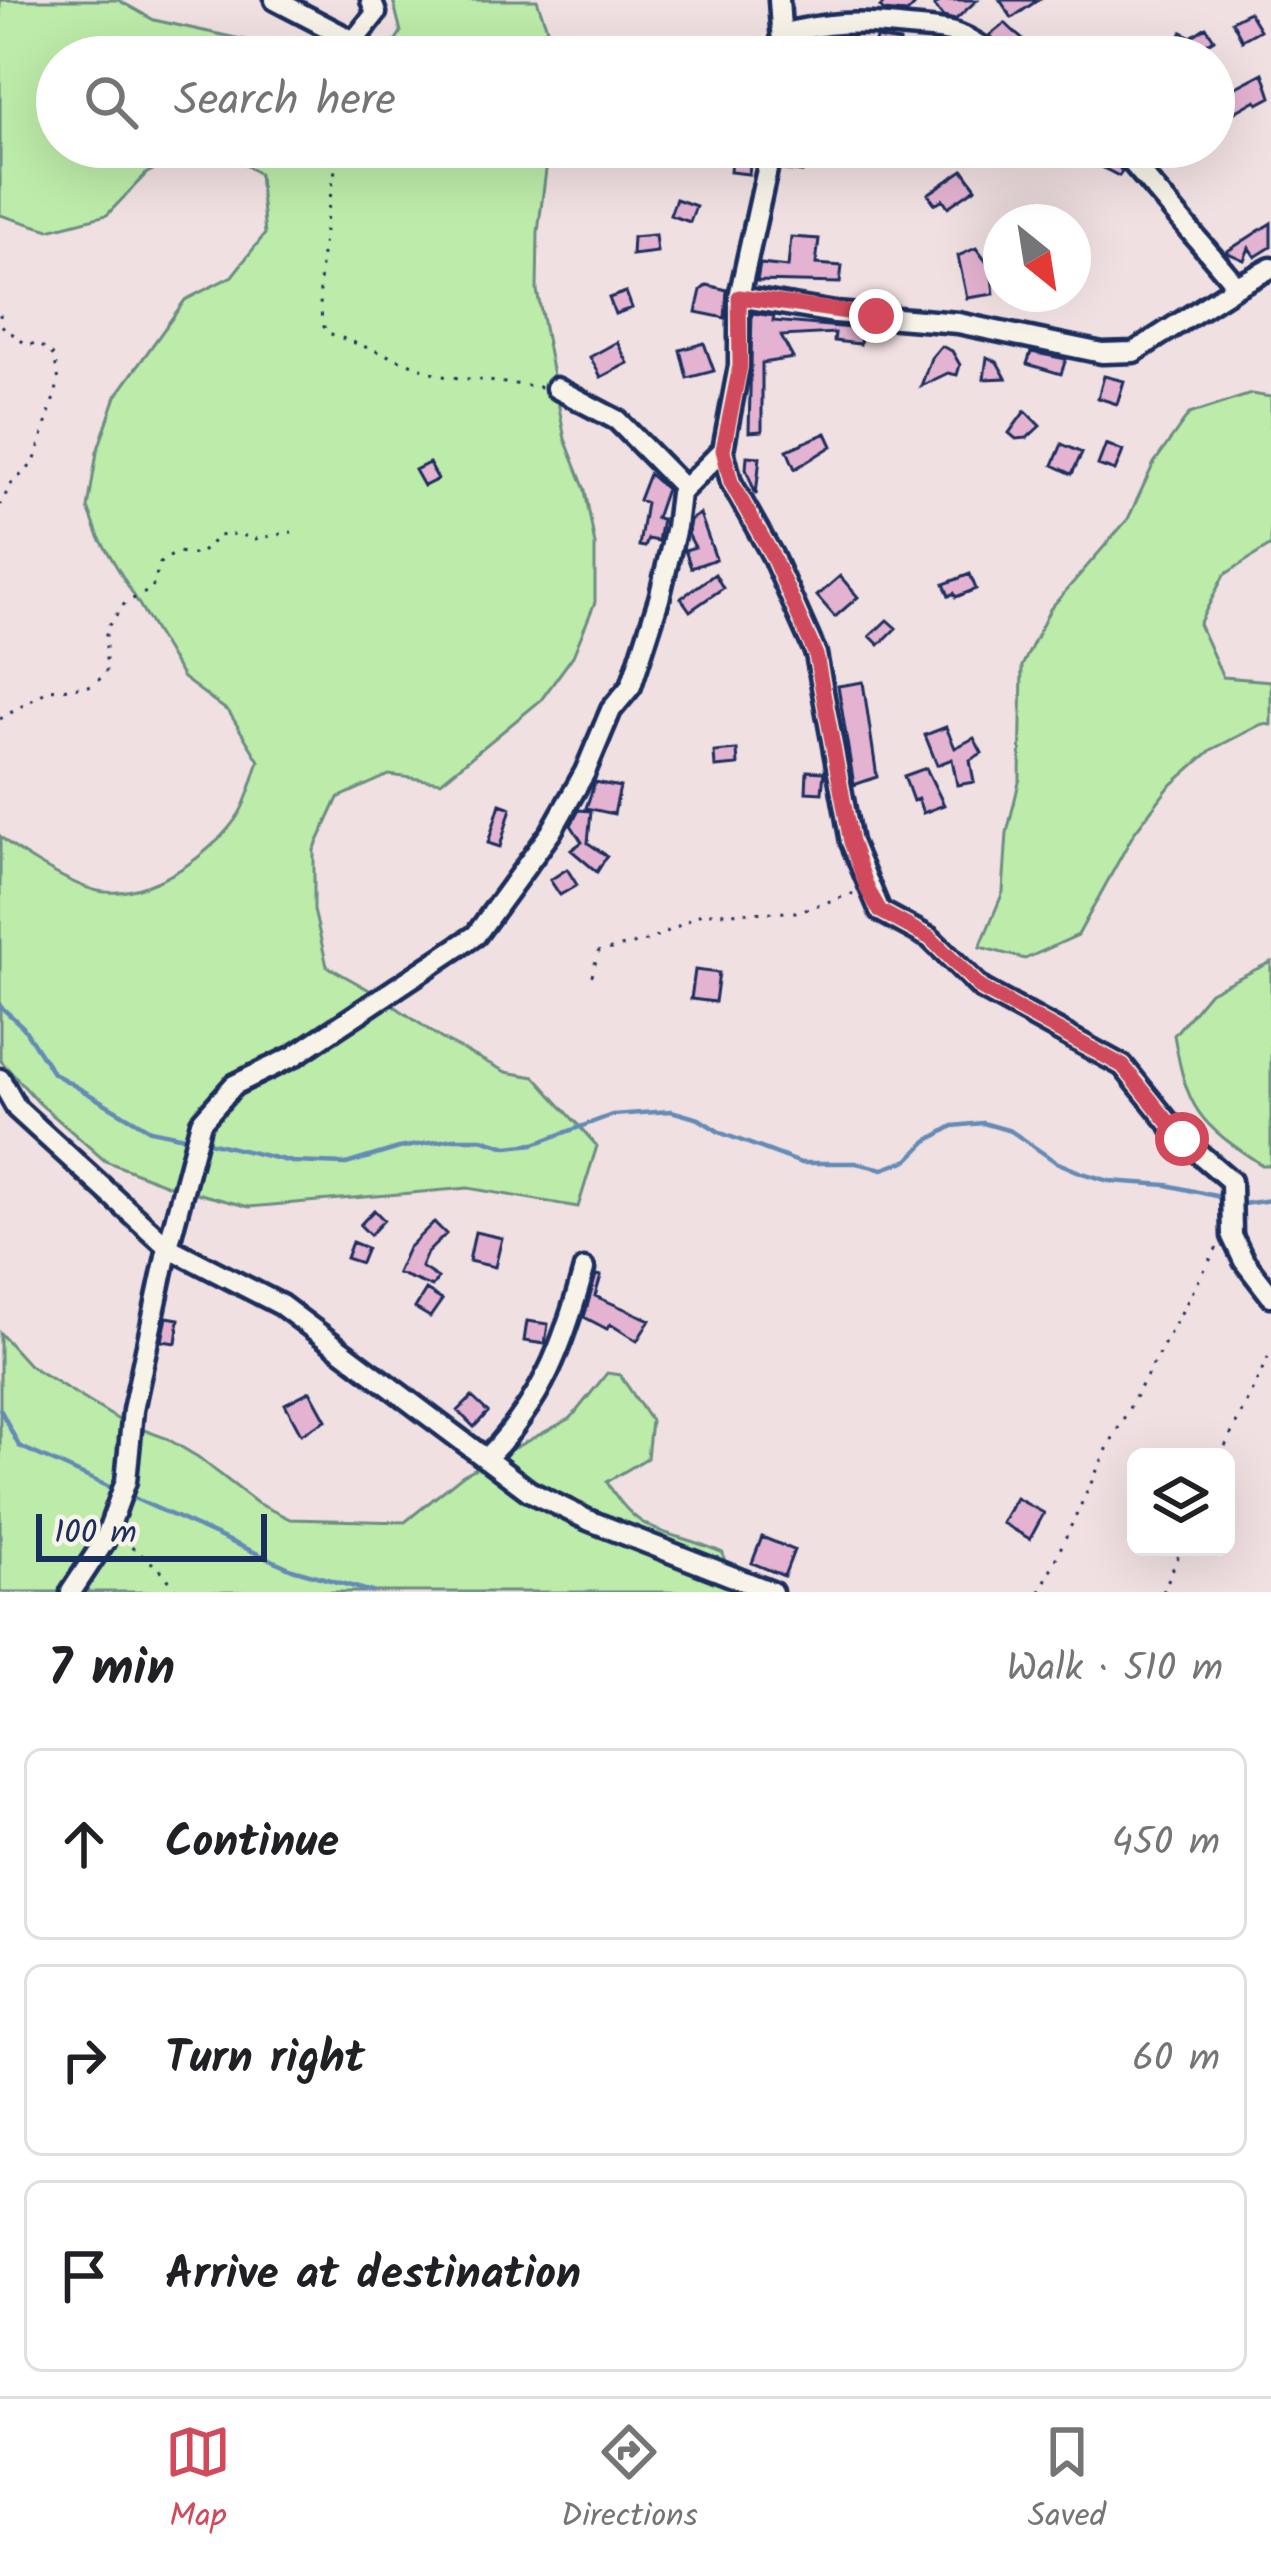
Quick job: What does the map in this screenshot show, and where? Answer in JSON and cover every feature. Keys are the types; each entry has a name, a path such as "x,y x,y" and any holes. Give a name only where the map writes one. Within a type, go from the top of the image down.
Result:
{"street":[{"path":"275,0 330,36"},
{"path":"360,36 376,13 371,0"},
{"path":"779,0 784,36"},
{"path":"784,33 866,20 939,27 966,36"},
{"path":"767,168 739,297 740,366 723,450 731,482 772,555 816,655 851,842 868,890 880,911 930,938 982,989 1123,1066 1182,1139 1231,1181 1229,1224 1241,1256 1271,1296"},
{"path":"1138,168 1237,286"},
{"path":"739,297 835,313 958,323 1124,354 1144,347 1271,268"},
{"path":"556,388 617,420 682,487"},
{"path":"71,1592 92,1566 126,1480 134,1410 168,1246 201,1122 234,1085 294,1056 476,935 551,832 585,772 611,710 631,686 659,599 682,487 723,450"},
{"path":"0,1078 16,1109 168,1246 281,1305 529,1491 587,1520 772,1592"},
{"path":"486,1459 510,1434 565,1341 584,1269"}],"path":[{"path":"336,168 320,271 326,332 442,376 556,388"},
{"path":"0,314 2,325 27,345 38,344 53,356 59,381 34,463 12,483 0,506"},
{"path":"0,719 49,690 89,686 106,674 106,628 125,603 152,589 160,563 177,552 199,555 218,536 238,534 255,539 292,532"},
{"path":"592,976 598,952 651,940 703,913 796,912 868,890"},
{"path":"1040,1592 1108,1447 1229,1224"},
{"path":"1224,1448 1271,1351"},
{"path":"109,1530 160,1569 178,1592"},
{"path":"1163,1592 1178,1556"}],"green space":[{"path":"0,0 118,0 154,20 227,36 36,36 36,168 157,168 107,215 49,230 0,215"},
{"path":"393,0 537,0 550,36 398,36"},
{"path":"250,168 546,168 537,290 565,439 585,490 595,545 595,602 573,656 541,700 441,782 389,775 338,798 314,850 314,910 327,966 442,1039 506,1072 535,1077 597,1146 578,1207 468,1188 249,1207 170,1186 105,1161 39,1103 0,1060 0,836 46,868 87,888 137,889 196,859 228,829 242,808 259,761 229,712 183,678 99,537 88,508 97,452 116,396 185,300 232,276 265,234 259,174"},
{"path":"1251,394 1271,397 1271,545 1224,575 1199,624 1223,677 1271,681 1271,725 1262,724 1211,750 1169,787 1134,833 1078,935 1025,959 980,947 1003,892 1007,833 1020,778 1022,666 1050,609 1128,519 1154,463 1189,414"},
{"path":"1271,962 1271,1165 1262,1165 1223,1138 1199,1112 1184,1081 1174,1035 1210,992"},
{"path":"0,1333 29,1365 122,1422 166,1438 257,1503 290,1519 405,1522 463,1475 571,1418 607,1373 620,1375 651,1421 647,1458 607,1482 619,1501 644,1523 723,1553 730,1592 0,1592"}],"building":[{"path":"887,0 908,0 914,6 907,13 884,11 880,7"},
{"path":"942,0 977,0 955,20 943,17 934,6"},
{"path":"1000,0 1038,0 1012,18"},
{"path":"1249,12 1260,30 1242,40 1232,21"},
{"path":"1005,23 1019,36 989,36"},
{"path":"1263,73 1271,97 1235,112 1235,88"},
{"path":"730,168 750,168 749,174 730,172"},
{"path":"963,170 976,188 948,207 943,199 935,204 928,194"},
{"path":"676,199 696,206 690,222 670,215"},
{"path":"1271,223 1271,247 1255,257 1249,248 1244,260 1226,252"},
{"path":"655,235 657,252 632,255 633,237"},
{"path":"791,237 819,239 816,264 842,266 840,283 757,281 760,264 788,267"},
{"path":"976,248 983,257 983,296 967,298 958,256"},
{"path":"707,285 727,290 725,318 696,312 701,290"},
{"path":"626,292 632,308 615,314 609,298"},
{"path":"752,313 774,316 773,321 862,329 860,344 834,341 835,333 781,336 793,358 762,363 762,431 749,432"},
{"path":"617,342 628,363 601,377 590,357"},
{"path":"704,343 714,371 687,378 680,350"},
{"path":"941,346 952,351 960,365 957,375 948,373 921,386 931,358"},
{"path":"1031,352 1066,359 1061,374 1027,364"},
{"path":"987,357 997,362 1006,378 984,379"},
{"path":"1104,376 1124,381 1117,404 1098,398"},
{"path":"1025,411 1040,426 1027,438 1016,439 1009,433"},
{"path":"826,433 832,446 795,469 787,450"},
{"path":"1062,444 1082,453 1072,474 1053,465"},
{"path":"1106,444 1123,451 1115,471 1098,465"},
{"path":"747,456 760,457 756,495 746,469"},
{"path":"429,463 438,479 424,486 415,470"},
{"path":"649,474 666,489 656,518 662,519 658,541 648,539 645,547 639,546 646,503 639,500"},
{"path":"700,514 716,559 691,568 685,550 695,547 688,534 690,520"},
{"path":"715,574 723,588 690,611 681,598"},
{"path":"970,574 976,589 949,596 944,584"},
{"path":"840,576 858,597 835,617 817,596"},
{"path":"887,620 896,628 879,645 870,636"},
{"path":"863,682 877,777 854,785 838,686"},
{"path":"946,727 955,748 974,738 982,753 970,760 974,782 957,785 952,759 937,765 925,735"},
{"path":"737,750 738,765 715,767 714,752"},
{"path":"926,768 944,805 923,813 904,776"},
{"path":"807,771 824,772 822,793 806,792"},
{"path":"595,782 620,787 614,814 586,808"},
{"path":"500,804 511,808 500,847 488,843"},
{"path":"579,810 591,811 588,843 607,856 597,872 571,850 582,842 571,825"},
{"path":"567,869 577,885 560,895 550,880"},
{"path":"695,970 719,973 715,1002 691,999"},
{"path":"374,1210 384,1220 370,1235 360,1225"},
{"path":"434,1222 446,1234 427,1253 421,1267 438,1278 432,1287 397,1273 408,1248"},
{"path":"475,1232 502,1238 495,1267 469,1261"},
{"path":"352,1242 367,1248 361,1263 346,1258"},
{"path":"596,1275 601,1276 595,1296 650,1320 637,1341 610,1324 607,1329 584,1317"},
{"path":"426,1290 442,1300 430,1317 415,1308"},
{"path":"167,1317 179,1319 176,1343 162,1341"},
{"path":"527,1321 548,1324 545,1344 524,1341"},
{"path":"310,1391 326,1420 301,1434 285,1404"},
{"path":"472,1397 488,1412 474,1427 458,1411"},
{"path":"1016,1498 1044,1513 1030,1539 1002,1523"},
{"path":"762,1537 794,1550 784,1576 752,1563"}],"waterway":[{"path":"0,1006 23,1027 53,1073 150,1130 189,1138"},
{"path":"200,1140 292,1162 346,1164 399,1148 454,1139 481,1139 507,1147 534,1144 612,1115 671,1111 801,1163 856,1163 883,1169 908,1160 927,1141 953,1126 983,1123 1011,1131 1056,1162 1082,1173 1220,1197"},
{"path":"1243,1204 1271,1200"},
{"path":"0,1409 19,1446 116,1490"},
{"path":"127,1495 292,1569 372,1592"}],"route":[{"path":"876,316 739,297 740,366 723,450 731,482 772,555 816,655 851,842 868,890 880,911 930,938 982,989 1123,1066 1182,1139"}]}
